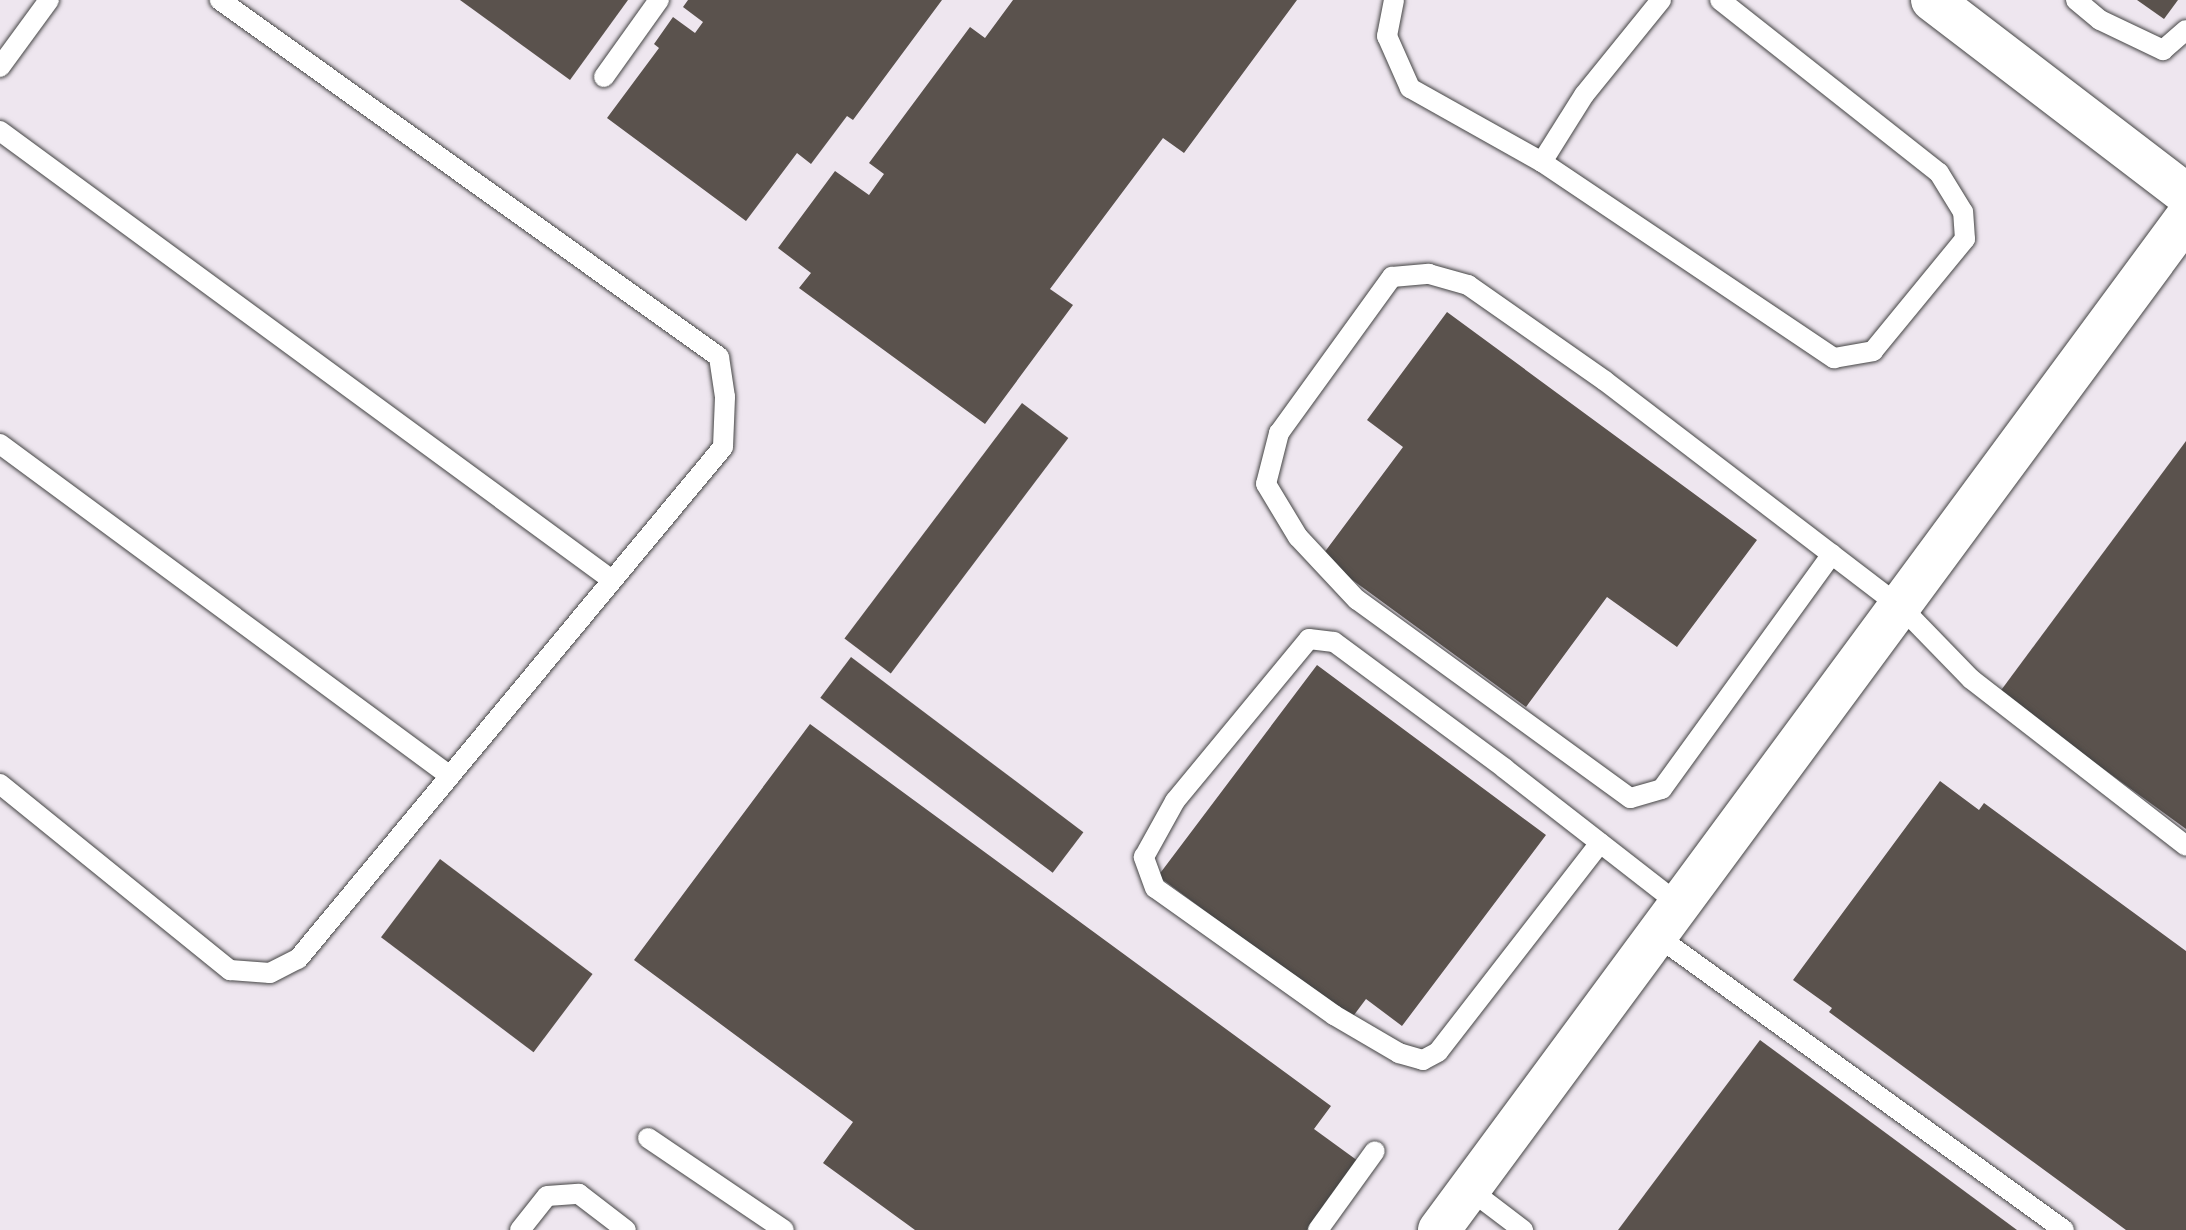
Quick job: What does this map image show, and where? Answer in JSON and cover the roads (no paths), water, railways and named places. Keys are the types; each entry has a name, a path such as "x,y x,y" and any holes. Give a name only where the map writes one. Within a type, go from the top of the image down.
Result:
{"street":[{"path":"1932,0 2186,194"},
{"path":"1439,1230 2186,218"}],"lane":[{"path":"0,67 49,0"},
{"path":"0,784 230,970 270,973 298,959 723,447 725,397 719,357 220,0"},
{"path":"604,77 659,0"},
{"path":"1394,0 1387,36 1410,88 1542,162 1834,358 1873,351 1965,239 1963,212 1939,173 1720,0"},
{"path":"1542,162 1584,95 1661,0"},
{"path":"2076,0 2100,20 2163,50 2186,30"},
{"path":"0,131 612,580"},
{"path":"1832,554 1662,789 1630,798 1357,600 1298,537 1266,484 1279,433 1392,277 1429,274 1468,285 1605,381 1832,554 1901,607 1971,679 2186,846"},
{"path":"0,444 450,776"},
{"path":"1600,843 1438,1052 1423,1060 1399,1053 1334,1015 1155,888 1144,857 1175,801 1309,639 1334,642 1600,843 1668,921 2064,1230"},
{"path":"648,1138 784,1230"},
{"path":"1318,1230 1375,1151"},
{"path":"1469,1189 1523,1230"},
{"path":"520,1230 547,1196 579,1194 626,1230"}]}
